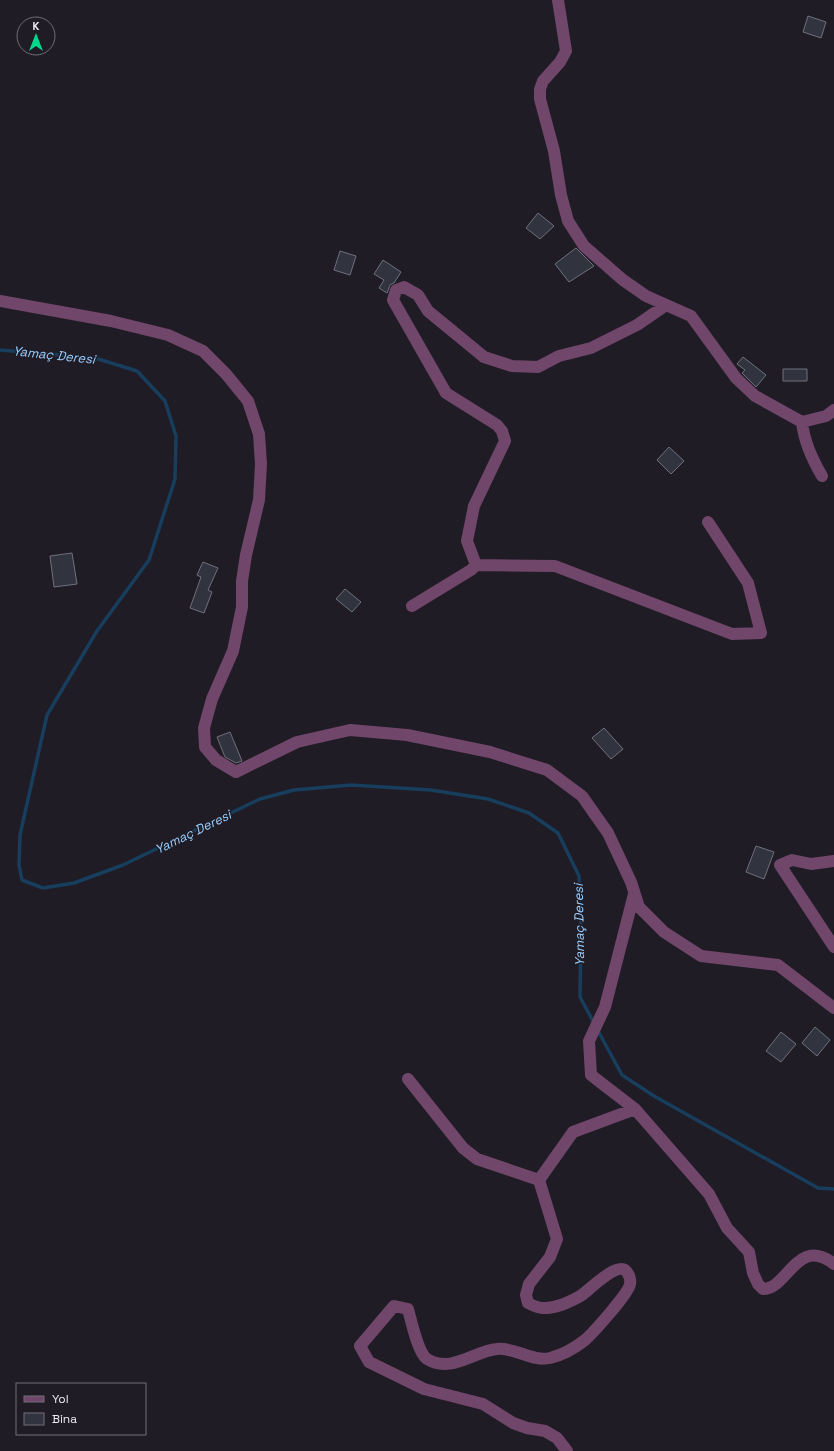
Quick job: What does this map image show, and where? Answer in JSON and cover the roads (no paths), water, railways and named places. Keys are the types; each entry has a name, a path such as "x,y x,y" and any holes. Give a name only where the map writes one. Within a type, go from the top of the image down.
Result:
{"street":[{"path":"558,0 566,51 560,62 543,81 540,89 540,99 554,151 561,194 568,222 584,246 623,280 646,296 691,316 736,378 755,396 802,422 826,416 834,410"},
{"path":"476,565 467,541 474,506 505,441 505,436 497,425 446,393 393,300 396,290 404,287 418,295 428,311 484,357 512,366 538,367 559,356 591,348 636,325 666,304"},
{"path":"0,301 111,321 168,335 203,351 226,374 248,400 259,434 261,464 259,500 246,555 242,581 242,607 233,651 212,699 204,728 205,747 216,760 236,772 297,742 350,730 407,735 498,754 547,770 582,796 608,833 639,907 664,932 701,956 778,965 834,1008"},
{"path":"802,422 803,432 811,456 822,476"},
{"path":"412,606 471,570 476,565 555,566 732,634 761,633 748,583 708,522"},
{"path":"834,861 812,864 792,860 780,865 834,947"},
{"path":"634,892 605,1007 589,1041 591,1075 635,1110 709,1194 727,1228 748,1252 752,1273 758,1284 763,1289 770,1289 788,1270 807,1257 816,1256 834,1264"},
{"path":"408,1079 463,1148 477,1159 539,1180"},
{"path":"539,1180 573,1132 635,1110"},
{"path":"539,1180 557,1239 550,1257 529,1284 526,1295 528,1303 541,1308 560,1306 582,1295 610,1273 622,1269 630,1276 630,1284 623,1297 586,1339 570,1350 549,1358 534,1358 507,1349 495,1349 457,1362 438,1364 426,1358 421,1352 408,1309 394,1306 360,1346 369,1362 424,1389 483,1404 513,1423 527,1428 545,1431 557,1438 567,1451"}],"waterway":[{"name":"Yamaç Deresi","path":"0,350 95,358 137,371 165,401 176,436 175,479 149,560 97,631 47,715 20,835 19,865 22,880 43,888 74,883 123,865 260,799 294,790 351,785 431,790 488,799 529,813 558,833 579,876 581,925 580,997 594,1023"},
{"name":"Yamaç Deresi","path":"597,1029 622,1075 654,1096 818,1188 834,1189"}]}
